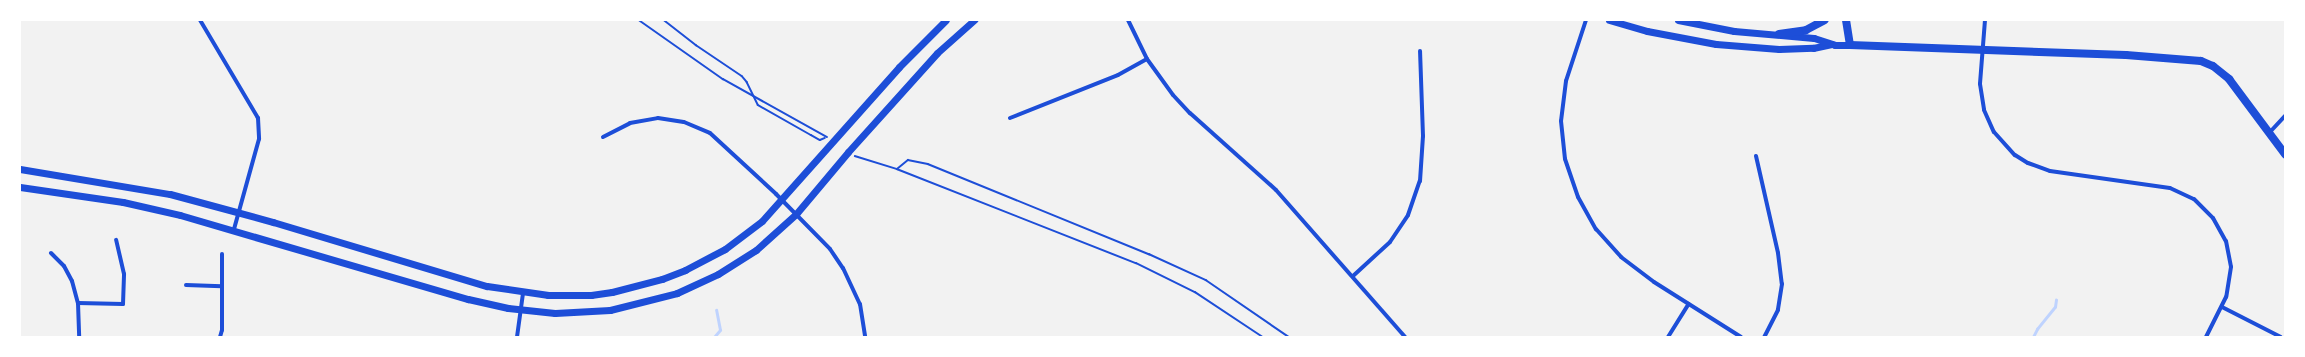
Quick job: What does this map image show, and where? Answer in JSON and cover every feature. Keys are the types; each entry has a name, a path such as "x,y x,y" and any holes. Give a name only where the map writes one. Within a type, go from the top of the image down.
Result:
{"main road":[{"path":"20,169 139,187 238,212 487,286 523,293 548,295 590,295 634,287 662,279 708,259 736,242 762,221 782,200 830,139 946,20"},
{"path":"20,187 123,202 234,230 468,299 520,311 555,313 598,311 634,305 677,293 738,262 756,250 796,214 848,152 937,53 974,20"},
{"path":"1609,20 1654,33 1716,44 1779,49 1813,48 1832,44 2134,55 2201,61 2213,66 2229,79 2285,154"},
{"path":"1678,20 1734,31 1814,38 1832,44"},
{"path":"1779,34 1806,30 1825,20"},
{"path":"1846,20 1850,45"}],"street":[{"path":"200,20 258,118 260,139 234,230"},
{"path":"1128,20 1147,59 1173,95 1190,113 1276,190 1405,337"},
{"path":"1586,20 1571,61 1562,102 1562,139 1570,177 1586,212 1610,246 1632,267 1741,337"},
{"path":"1985,20 1980,84 1984,110 1994,132 2015,155 2028,163 2050,171 2170,188 2194,199 2205,208 2220,228 2229,253 2230,281 2222,307 2206,337"},
{"path":"1353,276 1384,250 1395,236 1408,215 1420,181 1424,136 1420,51"},
{"path":"1010,118 1118,74 1147,59"},
{"path":"2270,132 2285,116"},
{"path":"603,137 618,127 644,119 664,118 697,126 722,142 818,234 844,268 860,304 865,337"},
{"path":"1756,156 1778,253 1782,284 1778,310 1764,337"},
{"path":"78,304 123,304 124,274 116,240"},
{"path":"51,253 64,266 72,281 78,304 79,337"},
{"path":"220,337 222,254"},
{"path":"186,285 222,286"},
{"path":"516,337 523,293"},
{"path":"1668,337 1689,304"},
{"path":"2222,307 2281,337"}],"path":[{"path":"638,20 696,62 754,98 830,139"},
{"path":"664,20 742,76 747,82 758,105 774,116 820,140 830,139"},
{"path":"848,152 861,158 897,169 1136,263 1200,295 1263,337"},
{"path":"897,169 905,162 916,160 997,191 1149,254 1206,280 1289,337"}],"waterway":[{"path":"2033,337 2037,329 2055,307 2056,300"},
{"path":"714,337 720,330 716,310"}]}
